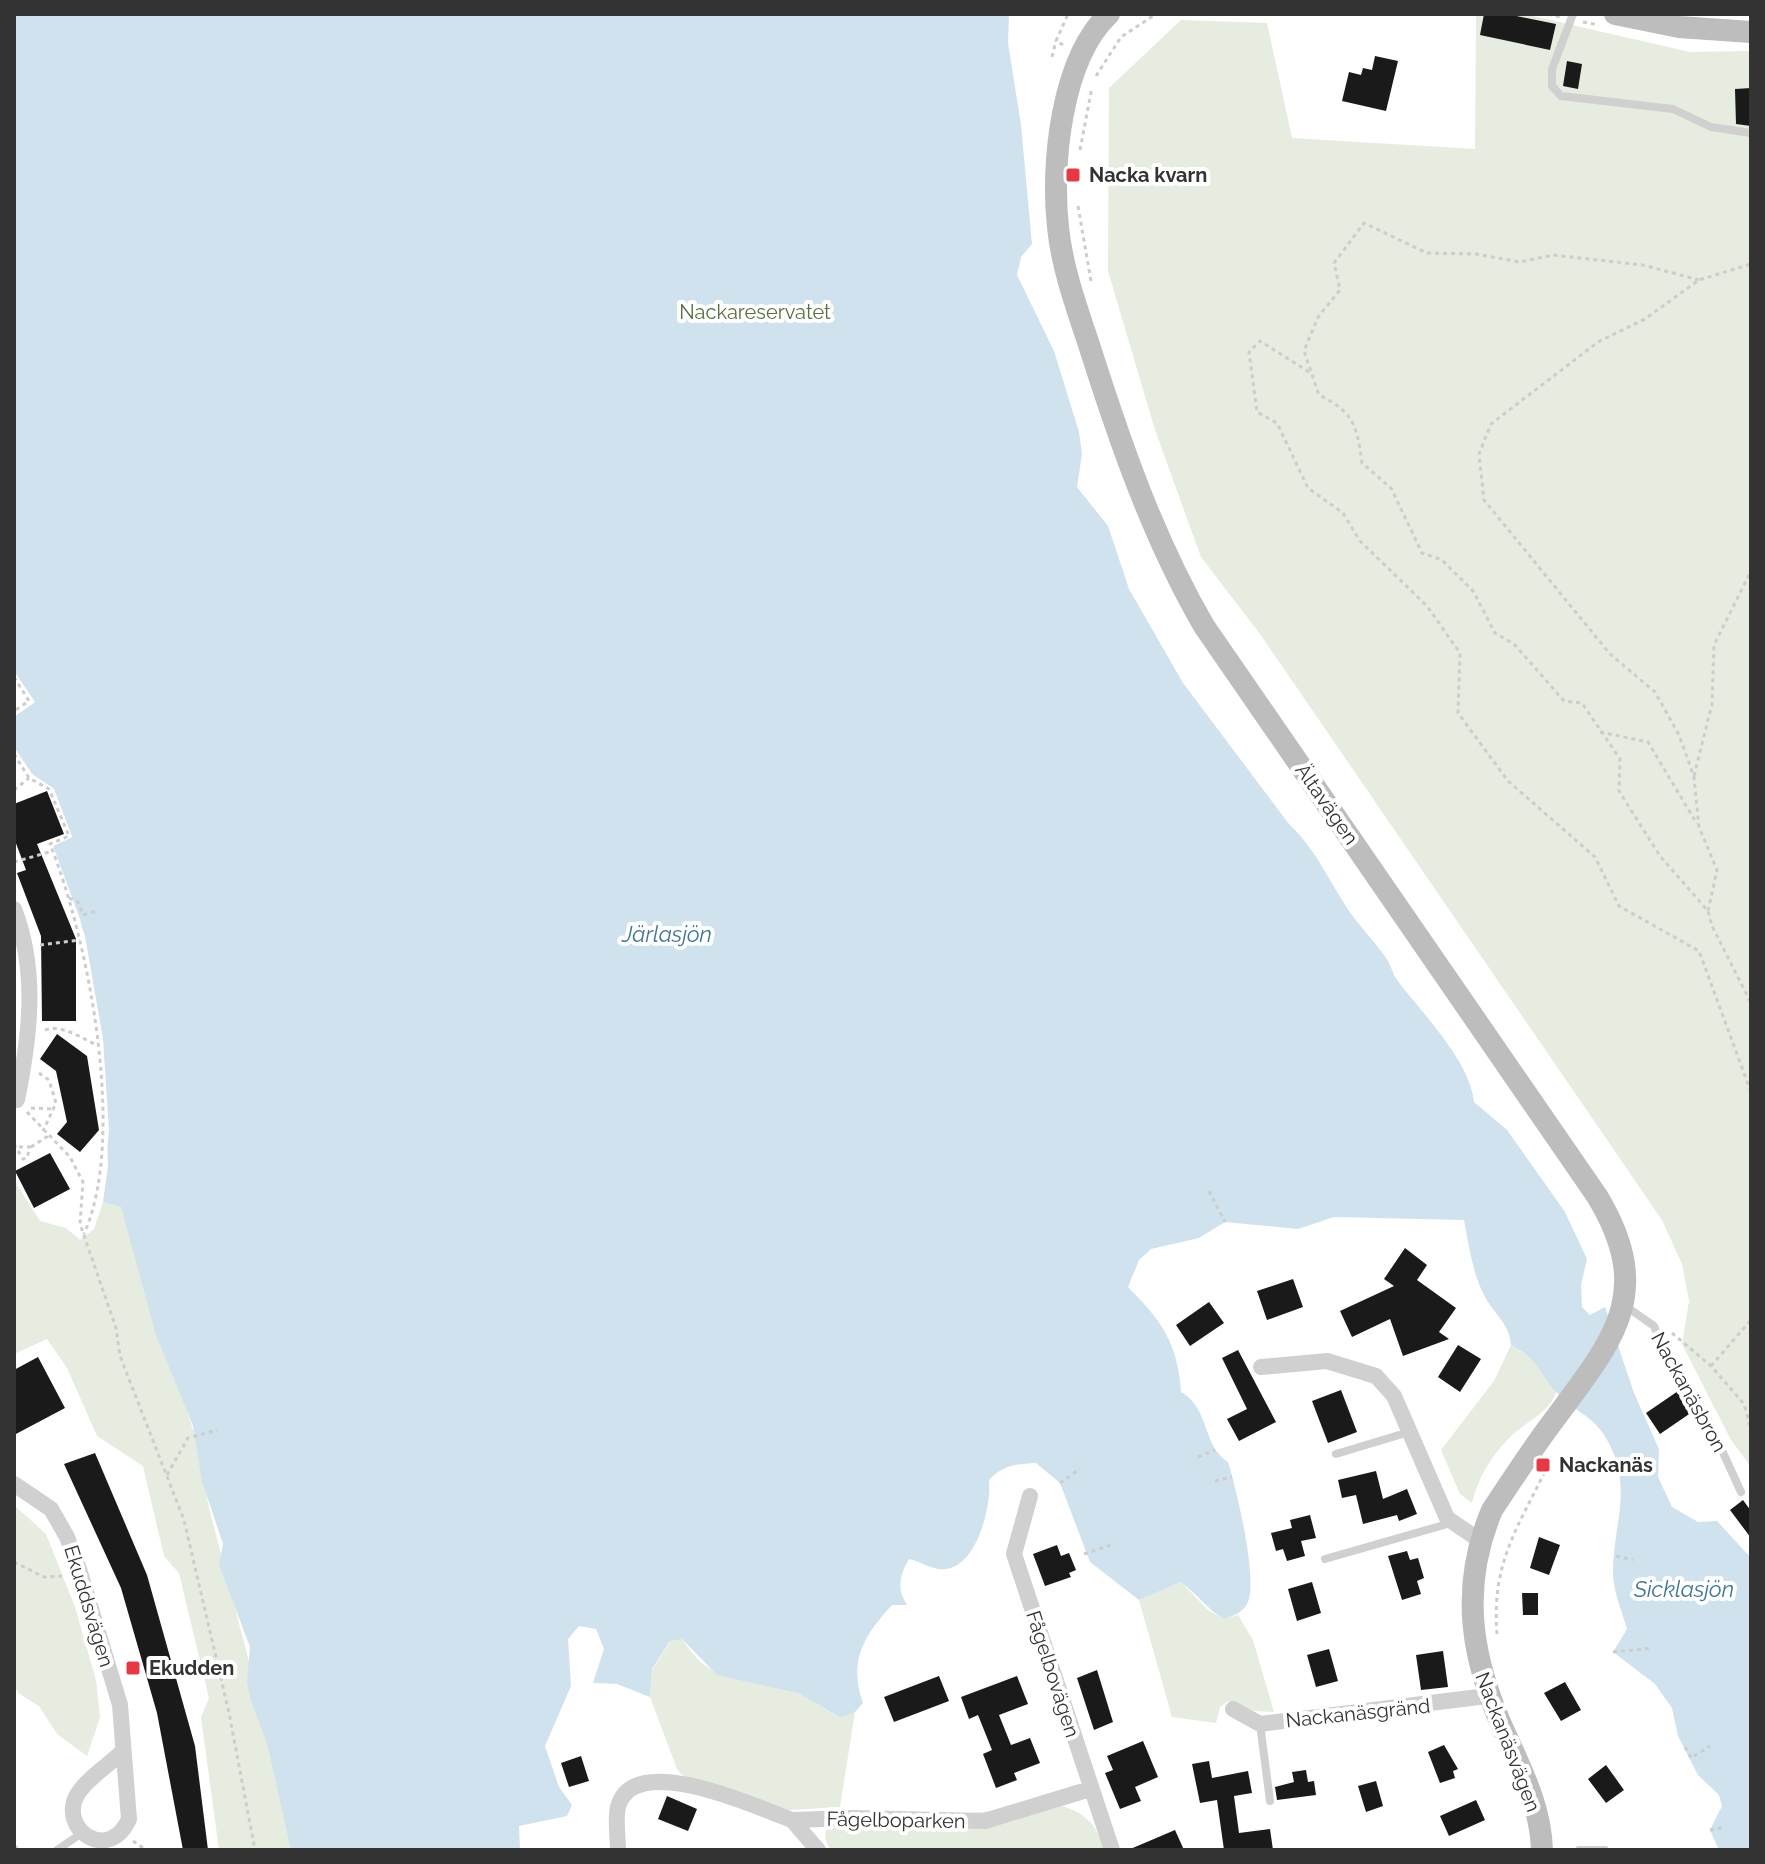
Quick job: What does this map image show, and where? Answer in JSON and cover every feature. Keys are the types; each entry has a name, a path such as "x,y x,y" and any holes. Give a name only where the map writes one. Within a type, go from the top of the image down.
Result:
{"main road":[{"name":"Ältavägen","path":"1109,14 1090,37 1067,90 1056,201 1063,256 1122,448 1182,587 1204,626 1610,1218 1627,1278 1624,1308 1609,1344 1492,1510 1479,1540"},
{"path":"1615,14 1679,27 1751,32"},
{"name":"Nackanäsvägen","path":"1479,1540 1470,1590 1471,1617 1487,1696 1535,1806 1542,1850"}],"street":[{"path":"14,909 29,953 29,1030 18,1103"},
{"path":"1261,1367 1327,1361 1365,1370 1376,1376 1394,1396 1438,1504 1451,1523 1479,1540"},
{"name":"Ekuddsvägen","path":"14,1484 51,1509 67,1537 120,1705 129,1819 123,1834 105,1848 82,1833"},
{"name":"Fågelbovägen","path":"1030,1496 1014,1554 1112,1850"},
{"name":"Nackanäsgränd","path":"1233,1709 1260,1724 1487,1696"},
{"path":"82,1833 74,1822 72,1808 78,1793 122,1752"},
{"name":"Fågelboparken","path":"618,1850 618,1805 628,1791 645,1780 690,1784 792,1820 985,1821 1090,1789"},
{"name":"Fågelboparken","path":"792,1820 818,1850"}],"lane":[{"path":"1573,14 1552,69 1552,86 1561,96 1673,109 1711,127 1751,133"},
{"name":"Nackanäsbron","path":"1624,1308 1654,1326 1666,1355 1704,1411 1741,1492"},
{"path":"1336,1454 1409,1432"},
{"path":"1325,1559 1451,1523"},
{"path":"1260,1724 1270,1801"},
{"path":"57,1850 82,1833"},
{"path":"1579,1850 1605,1850"}],"path":[{"path":"1079,163 1089,102 1101,66 1121,37 1156,14"},
{"path":"1052,57 1056,41"},
{"path":"1077,194 1094,293"},
{"path":"1699,280 1643,265 1553,255 1520,262 1476,254 1427,253 1364,223 1334,263 1340,290 1318,317 1304,351 1319,395 1342,406 1357,430 1362,463 1391,488 1403,521 1422,553 1442,560 1473,591 1495,633 1514,644 1564,701 1582,703 1620,759 1619,791 1660,856 1708,911 1712,926 1751,1003"},
{"path":"1699,827 1694,777 1679,735 1655,692 1610,654 1484,500 1479,454 1491,424 1598,342 1645,319 1699,280 1751,264"},
{"path":"1309,372 1260,341 1249,352 1257,412 1277,423 1308,488 1343,513 1360,541 1427,606 1460,653 1458,713 1508,781 1595,857 1619,906 1699,951 1751,1092"},
{"path":"1694,777 1712,704 1714,645 1751,571"},
{"path":"14,677 29,701 14,711"},
{"path":"1600,732 1648,742 1699,827 1717,870 1708,911"},
{"path":"14,754 29,778 49,789 69,836 50,844 80,940 97,1045 105,1136 95,1208 84,1234"},
{"path":"14,790 29,778"},
{"path":"14,862 53,851"},
{"path":"69,898 78,902 83,915 96,911"},
{"path":"43,1031 53,1027 97,1045"},
{"path":"35,1065 36,1070 49,1080 55,1109 42,1131"},
{"path":"18,1103 55,1109"},
{"path":"18,1103 70,1157 83,1182 80,1224 116,1328 120,1356 184,1520 229,1713 255,1850"},
{"path":"15,1146 30,1147 48,1136"},
{"path":"15,1146 23,1159 33,1162"},
{"path":"27,1158 30,1147"},
{"path":"1209,1191 1225,1222"},
{"path":"1711,1366 1751,1320"},
{"path":"1663,1326 1711,1366 1744,1404 1751,1429"},
{"path":"166,1475 188,1438 217,1430"},
{"path":"1198,1457 1215,1450"},
{"path":"1498,1644 1495,1597 1507,1543 1553,1456"},
{"path":"1060,1483 1080,1469"},
{"path":"1215,1481 1232,1477"},
{"path":"1084,1554 1114,1544"},
{"path":"1616,1556 1633,1560"},
{"path":"14,1562 56,1579 79,1569"},
{"path":"1613,1652 1653,1648"},
{"path":"1685,1747 1691,1758 1710,1746"},
{"path":"1710,1830 1725,1827"},
{"path":"14,1846 23,1850"}],"shaded area":[{"path":"1476,14 1524,14 1690,52 1751,51 1751,1467 1731,1440 1682,1344 1689,1301 1682,1264 1662,1220 1260,634 1201,557 1155,430 1108,271 1109,88 1181,20 1267,23 1292,138 1475,149"},
{"path":"14,1180 40,1221 66,1228 80,1240 94,1229 103,1202 121,1207 198,1445 209,1508 298,1850 219,1850 201,1717 209,1698 179,1573 164,1556 143,1466 97,1436 67,1368 47,1339 14,1354"},
{"path":"1511,1345 1538,1363 1556,1392 1548,1406 1514,1433 1496,1454 1481,1477 1472,1503 1460,1494 1441,1450 1494,1381"},
{"path":"14,1505 46,1534 75,1607 96,1680 100,1717 87,1756 57,1734 39,1706 18,1693 14,1685"},
{"path":"1181,1582 1208,1610 1224,1619 1238,1615 1253,1640 1274,1712 1255,1711 1228,1701 1220,1707 1216,1723 1172,1717 1139,1600"},
{"path":"672,1639 682,1639 695,1656 721,1674 797,1693 841,1718 855,1712 840,1807 789,1810 685,1778 677,1769 650,1697 652,1670"},
{"path":"1061,1806 1078,1812 1089,1821 1105,1850 831,1850 825,1837 830,1824"}],"water":[{"name":"Järlasjön","path":"14,14 1009,14 1008,43 1021,125 1032,244 1021,257 1017,275 1054,351 1079,432 1082,454 1077,487 1108,526 1129,589 1183,683 1308,845 1352,915 1388,960 1397,980 1443,1038 1464,1070 1474,1102 1507,1130 1565,1212 1587,1259 1581,1285 1582,1307 1590,1315 1605,1307 1634,1393 1659,1449 1658,1477 1672,1507 1698,1522 1717,1521 1751,1558 1751,1850 1719,1850 1710,1830 1722,1806 1719,1795 1698,1775 1678,1736 1672,1708 1655,1684 1613,1652 1627,1629 1613,1575 1621,1486 1612,1451 1597,1426 1561,1397 1533,1361 1511,1345 1504,1325 1480,1286 1464,1220 1334,1217 1298,1229 1225,1222 1199,1238 1151,1249 1139,1260 1128,1287 1166,1334 1176,1360 1181,1392 1197,1407 1214,1447 1228,1462 1250,1574 1248,1602 1238,1613 1224,1619 1181,1582 1139,1600 1090,1562 1060,1483 1036,1463 1010,1466 989,1480 988,1505 979,1536 963,1561 952,1568 939,1569 909,1559 900,1582 907,1605 892,1605 861,1650 857,1675 863,1703 855,1712 841,1718 798,1693 717,1675 682,1639 670,1641 652,1669 650,1697 617,1684 593,1683 604,1649 596,1629 579,1626 568,1639 571,1686 545,1746 559,1787 572,1805 567,1816 519,1826 520,1850 291,1850 267,1743 247,1683 250,1647 219,1565 223,1544 202,1481 193,1426 156,1335 121,1207 103,1202 108,1166 103,1039 85,936 53,846 72,837 54,789 32,774 14,748 14,717 35,702 14,671"}],"pier":[{"path":"14,747 32,774 54,789 72,837 53,846 80,919 103,1039 109,1130 102,1205 99,1201 105,1130 99,1039 76,920 49,846 67,835 51,791 29,777 14,755"}],"building":[{"path":"1484,14 1507,14 1556,24 1550,50 1480,35"},
{"path":"1375,56 1398,61 1386,111 1342,101 1349,72 1361,75 1363,68 1372,70"},
{"path":"1567,61 1582,64 1578,89 1563,86"},
{"path":"1751,88 1751,126 1736,124 1735,89"},
{"path":"47,791 64,834 37,844 76,939 76,1021 42,1021 41,936 17,873 26,870 14,838 14,804"},
{"path":"57,1034 87,1056 99,1130 80,1152 57,1134 67,1122 56,1071 40,1059"},
{"path":"50,1153 70,1189 34,1208 15,1171"},
{"path":"1405,1248 1427,1265 1417,1280 1456,1308 1439,1332 1449,1339 1403,1356 1390,1319 1352,1337 1340,1311 1394,1286 1384,1279"},
{"path":"1293,1279 1303,1307 1267,1320 1257,1291"},
{"path":"1209,1302 1224,1323 1190,1346 1176,1325"},
{"path":"1458,1345 1481,1359 1460,1392 1438,1377"},
{"path":"1238,1350 1276,1422 1239,1441 1227,1419 1247,1409 1222,1358"},
{"path":"38,1357 65,1408 14,1435 14,1370"},
{"path":"1681,1389 1695,1410 1660,1434 1646,1413"},
{"path":"1341,1390 1357,1432 1328,1443 1312,1401"},
{"path":"95,1453 147,1575 195,1746 208,1850 183,1850 157,1713 121,1588 64,1464"},
{"path":"1376,1471 1383,1499 1407,1489 1417,1514 1399,1521 1397,1515 1363,1524 1356,1495 1342,1498 1338,1480"},
{"path":"1743,1500 1751,1511 1751,1538 1730,1510"},
{"path":"1310,1515 1316,1538 1301,1541 1305,1556 1287,1561 1283,1549 1276,1551 1271,1533 1292,1528 1290,1520"},
{"path":"1539,1537 1560,1545 1549,1575 1530,1568"},
{"path":"1057,1545 1061,1556 1069,1553 1076,1570 1069,1573 1071,1577 1045,1586 1033,1554"},
{"path":"1407,1551 1410,1560 1418,1558 1424,1578 1417,1581 1421,1594 1402,1600 1388,1556"},
{"path":"1312,1582 1321,1613 1297,1621 1288,1589"},
{"path":"1522,1593 1538,1593 1538,1615 1523,1615"},
{"path":"1329,1649 1338,1681 1316,1687 1307,1655"},
{"path":"1443,1651 1448,1687 1421,1690 1416,1655"},
{"path":"1097,1670 1113,1722 1094,1730 1077,1678"},
{"path":"939,1676 949,1701 894,1722 884,1697"},
{"path":"1017,1676 1028,1704 999,1715 1011,1745 1030,1738 1040,1763 1014,1773 1017,1780 996,1788 983,1754 992,1750 978,1715 969,1719 961,1697"},
{"path":"1565,1682 1581,1710 1561,1721 1544,1693"},
{"path":"1143,1741 1158,1777 1135,1787 1141,1801 1120,1809 1105,1773 1113,1770 1107,1756"},
{"path":"1444,1745 1458,1769 1453,1771 1455,1778 1440,1783 1428,1752"},
{"path":"581,1756 589,1781 569,1787 561,1763"},
{"path":"1209,1761 1212,1778 1248,1771 1252,1793 1234,1796 1239,1833 1270,1829 1273,1850 1224,1850 1217,1800 1200,1803 1192,1764"},
{"path":"1606,1765 1624,1790 1606,1803 1588,1779"},
{"path":"1306,1770 1308,1782 1314,1781 1316,1795 1277,1800 1275,1787 1294,1782 1292,1772"},
{"path":"1376,1781 1383,1806 1366,1812 1358,1786"},
{"path":"667,1796 697,1809 688,1831 658,1819"},
{"path":"1476,1800 1485,1820 1449,1836 1440,1816"},
{"path":"1175,1830 1184,1850 1128,1850"}],"place":[{"name":"Nacka kvarn","path":"1073,175"},
{"name":"Nackanäs","path":"1543,1465"},
{"name":"Ekudden","path":"133,1668"}],"park label":[{"name":"Nackareservatet","path":"755,312"}],"water label":[{"name":"Sicklasjön","path":"1684,1589"}]}
